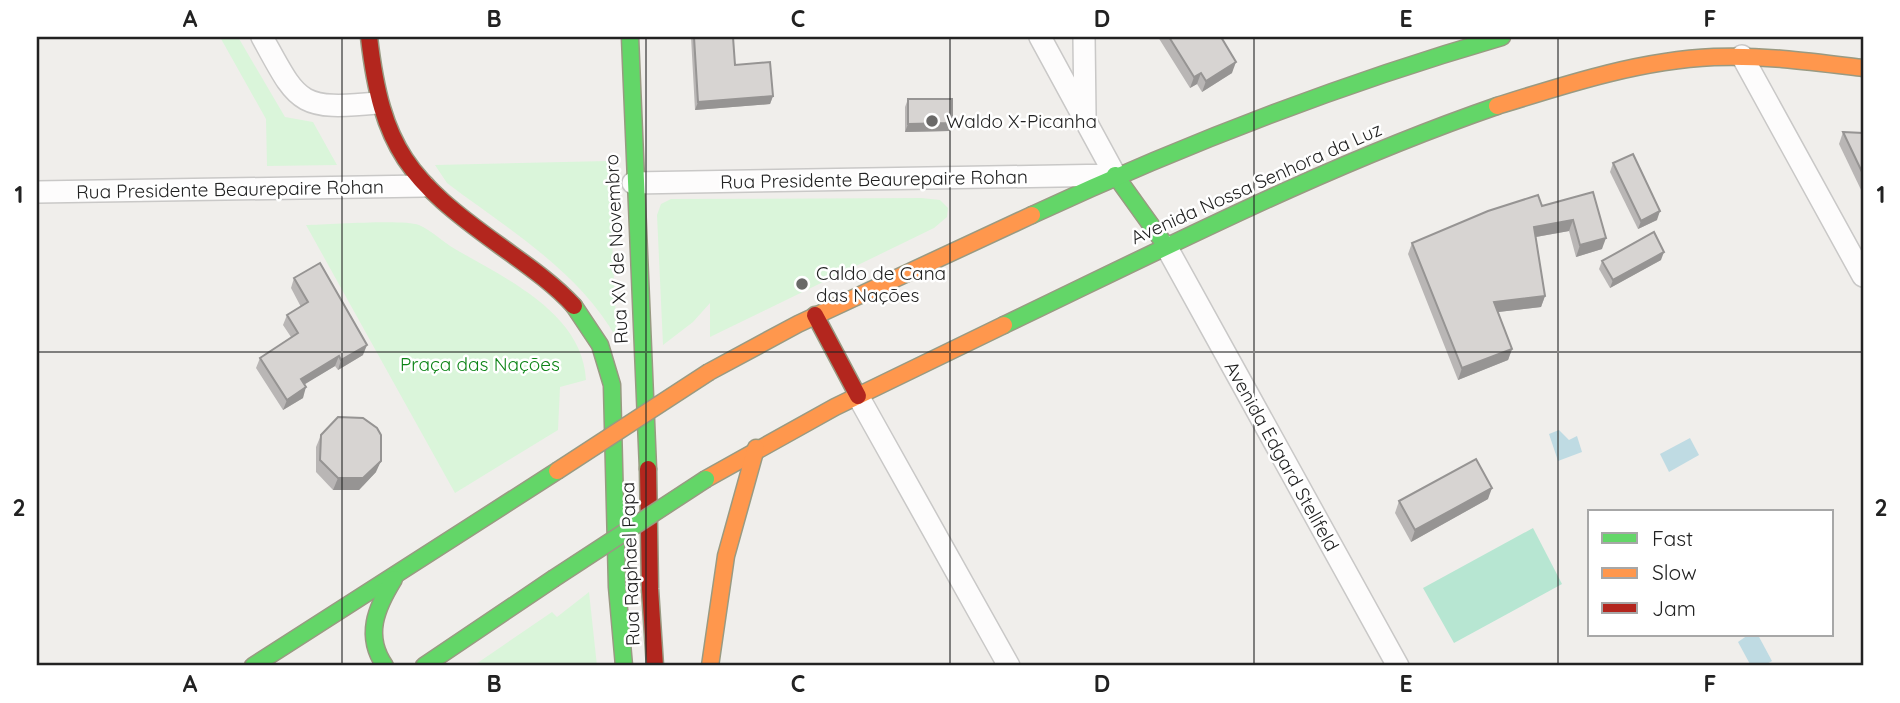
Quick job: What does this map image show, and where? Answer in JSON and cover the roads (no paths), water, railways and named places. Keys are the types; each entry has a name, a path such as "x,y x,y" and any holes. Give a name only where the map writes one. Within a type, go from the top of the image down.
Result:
{"main road":[{"name":"Rua Raphael Papa","path":"369,37 377,103 390,137 424,186 554,285 587,321 608,368 613,398 618,607 624,666"},
{"name":"Rua XV de Novembro","path":"630,37 633,183 648,460"},
{"path":"253,666 394,579 709,372 815,315 1115,175 1326,90 1502,37"},
{"path":"1806,46 1827,64"},
{"name":"Avenida Nossa Senhora da Luz","path":"424,666 756,448 1166,246 1357,159 1486,109 1653,64 1742,56 1863,68"},
{"path":"1115,175 1166,246"},
{"path":"815,315 858,396"},
{"path":"710,666 713,614 723,560 756,448"},
{"name":"Rua Raphael Papa","path":"648,460 651,632 655,666"},
{"path":"385,666 373,642 373,621 379,603 394,579"}],"street":[{"path":"262,37 291,90 300,98 332,106 377,103"},
{"path":"1040,37 1115,175"},
{"path":"1084,37 1085,120"},
{"path":"1742,56 1863,275"},
{"name":"Rua Presidente Beaurepaire Rohan","path":"633,183 1115,175"},
{"name":"Rua Presidente Beaurepaire Rohan","path":"37,192 424,186"},
{"name":"Avenida Edgard Stellfeld","path":"1166,246 1398,666"},
{"path":"858,396 1009,666"}],"water":[{"path":"1559,430 1569,440 1577,436 1582,452 1558,461 1549,434"},
{"path":"1690,438 1699,455 1669,472 1660,454"},
{"path":"1747,636 1759,636 1772,661 1763,666 1751,666 1738,642"}],"place":[{"name":"Waldo X-Picanha","path":"932,121"},
{"name":"Caldo de Cana das Nações","path":"802,284"}],"park label":[{"name":"Praça das Nações","path":"480,364"}]}
